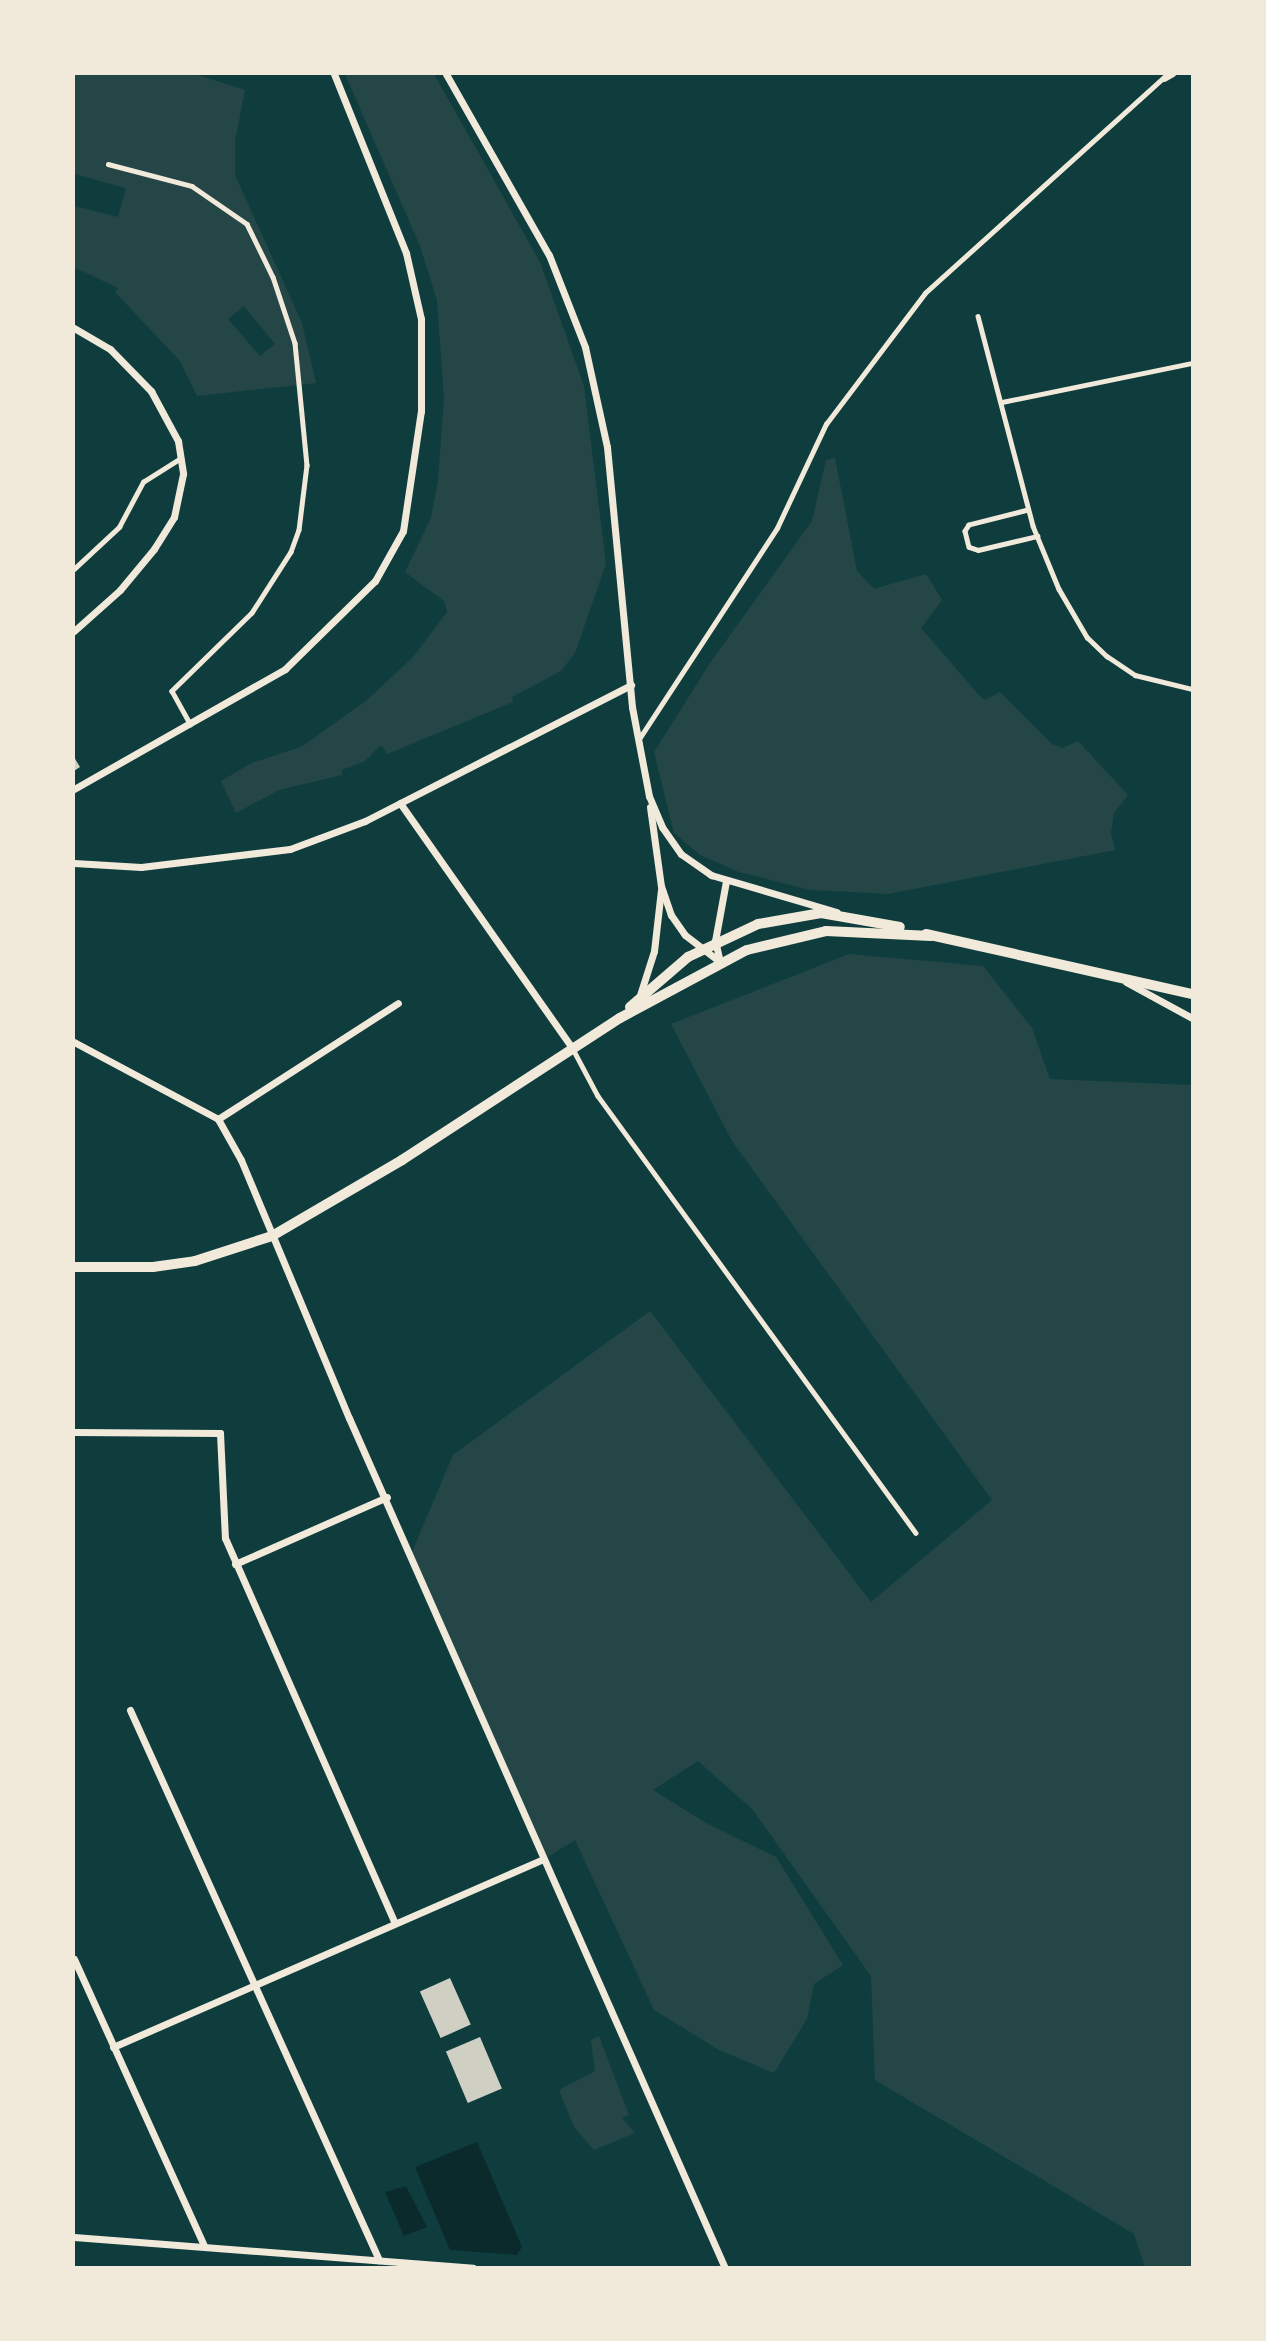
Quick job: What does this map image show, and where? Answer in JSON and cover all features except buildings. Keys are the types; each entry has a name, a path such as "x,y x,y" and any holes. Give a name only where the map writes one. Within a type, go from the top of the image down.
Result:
{"street":[{"path":"74,789 278,675 344,614 390,558 409,509 422,399 423,341 417,293 402,243 334,74"},
{"path":"446,74 549,255 585,348 607,447 631,685 662,886 676,922 701,949 720,962"},
{"path":"74,328 110,349 146,384 173,427 181,457 183,481 174,517 154,550 120,590 74,631"},
{"path":"74,863 141,867 290,849 400,803 631,685"},
{"path":"649,796 676,848 702,869 726,881 932,936 1192,994"},
{"path":"400,803 573,1049"},
{"path":"720,962 715,941 726,881"},
{"path":"637,1000 652,961 662,886"},
{"path":"620,1018 637,1000 715,941 758,924 800,915 855,917"},
{"path":"74,1267 163,1266 249,1246 272,1236 402,1160 620,1018 720,962 769,942 826,931 932,936"},
{"path":"1125,981 1192,1018"},
{"path":"218,1119 398,1003"},
{"path":"74,1042 218,1119 241,1160 544,1859 725,2267"},
{"path":"74,1432 219,1433 225,1538 394,1921"},
{"path":"235,1564 387,1497"},
{"path":"131,1710 379,2260"},
{"path":"113,2047 254,1987 394,1921 544,1859"},
{"path":"74,1959 204,2246"},
{"path":"74,2237 472,2267"}],"lane":[{"path":"638,739 777,528 826,424 925,293 1167,74"},
{"path":"1152,88 1173,74"},
{"path":"108,164 192,186 247,224 273,277 295,343 307,465 299,530 291,552 252,613 172,691 191,725"},
{"path":"978,316 1028,510 1059,589 1087,637 1135,675 1192,689"},
{"path":"1002,402 1192,363"},
{"path":"74,569 119,527 143,482 181,457"},
{"path":"1028,510 969,525 965,531 969,547 978,550 1037,536"},
{"path":"573,1049 598,1096 916,1534"}],"shaded area":[{"path":"74,74 195,74 245,90 235,141 235,175 302,323 316,383 197,396 180,361 115,292 118,288 74,267 74,206 118,217 126,188 74,174","holes":["244,306 275,344 260,356 228,319"]},
{"path":"345,74 434,74 540,262 584,386 606,564 575,653 561,671 512,697 513,702 387,754 381,745 365,761 342,770 342,775 279,790 236,813 221,781 252,763 301,747 367,700 413,657 447,612 444,601 405,572 431,518 438,480 444,398 437,300 420,246"},
{"path":"835,458 857,571 874,589 926,574 942,600 921,628 978,694 985,700 1000,692 1052,744 1063,748 1078,741 1128,795 1114,813 1111,833 1115,850 888,894 810,890 739,872 700,855 674,833 654,752 710,663 812,521 826,460"},
{"path":"849,954 983,966 1032,1028 1050,1079 1192,1085 1192,2267 1145,2267 1134,2234 875,2080 871,1976 753,1810 698,1761 653,1790 706,1823 776,1857 843,1965 814,1984 807,2019 774,2073 719,2050 654,2010 575,1840 544,1859 411,1554 453,1455 650,1311 871,1602 992,1500 732,1141 671,1024"},
{"path":"599,2036 629,2115 622,2118 635,2133 594,2150 574,2127 559,2090 595,2071 591,2040"},
{"path":"477,2142 522,2247 517,2255 450,2250 415,2167"},
{"path":"406,2186 427,2227 404,2236 385,2192"}]}
